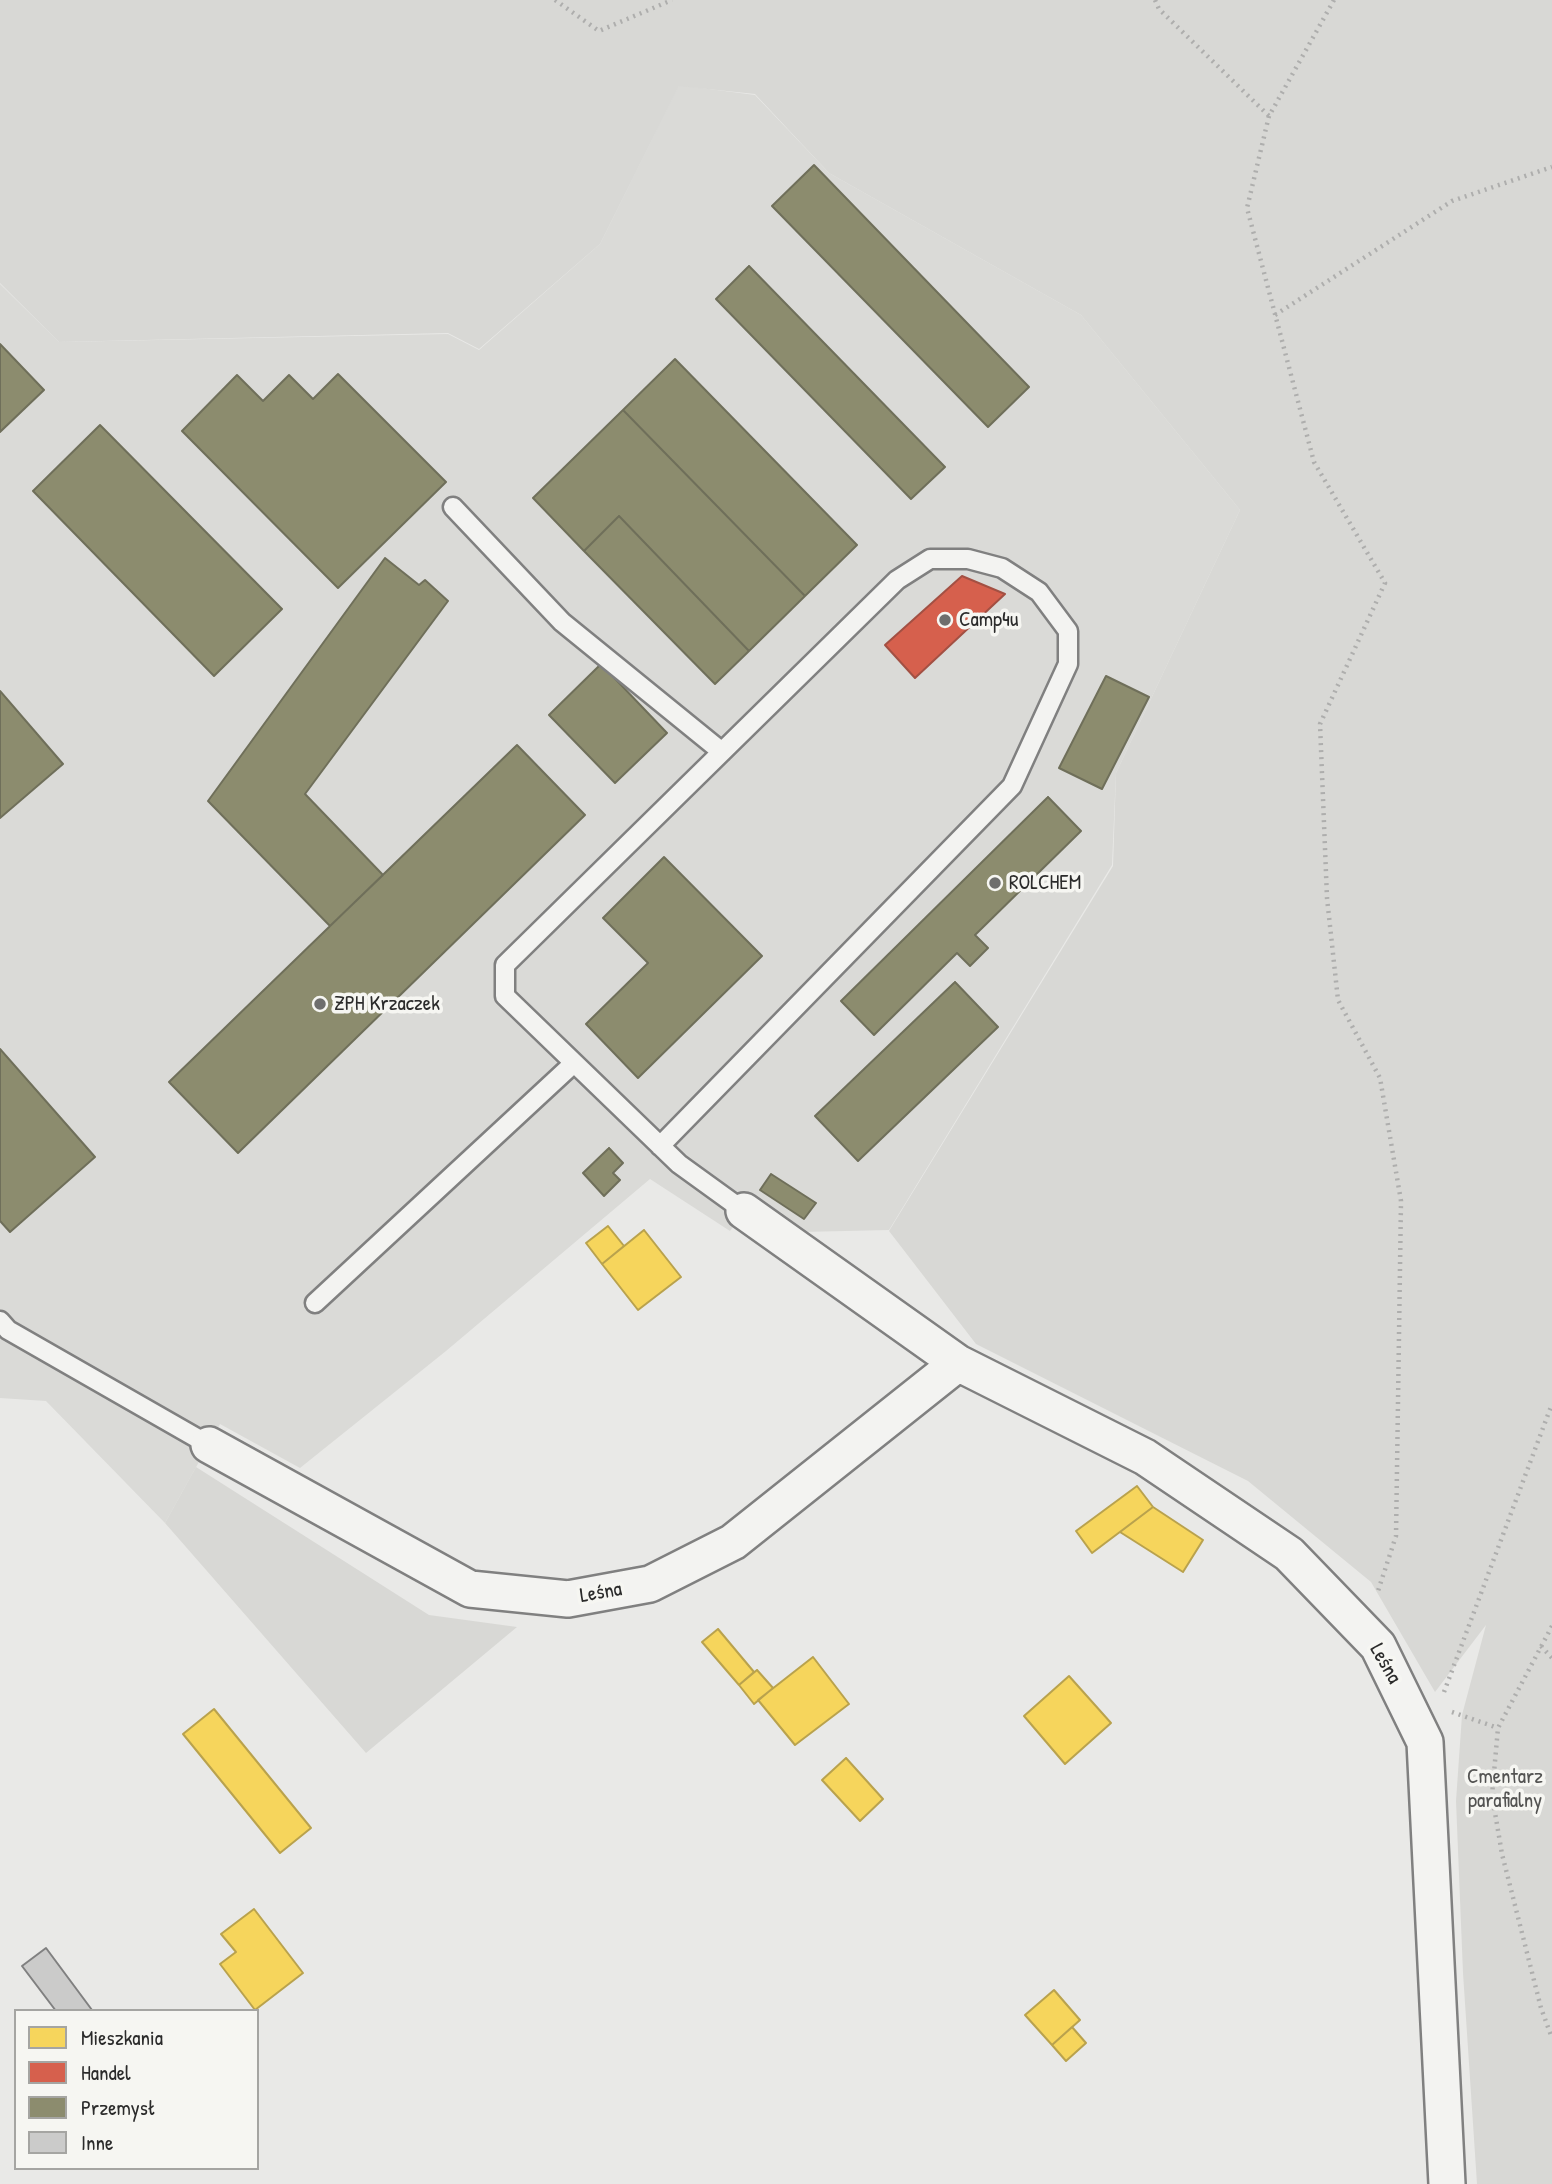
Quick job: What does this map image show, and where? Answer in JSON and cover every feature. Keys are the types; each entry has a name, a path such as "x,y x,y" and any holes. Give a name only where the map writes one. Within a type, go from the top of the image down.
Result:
{"street":[{"name":"Leśna","path":"744,1211 958,1363 1145,1457 1289,1554 1378,1646 1425,1742 1447,2184"},
{"name":"Leśna","path":"209,1445 470,1589 568,1599 650,1584 733,1542 958,1363"}],"lane":[{"path":"453,507 562,622 722,752"},
{"path":"660,1146 1012,786 1068,664 1068,631 1039,592 1002,568 968,559 930,559 897,580 505,965 505,996 678,1164 744,1211"},
{"path":"315,1303 574,1063"},
{"path":"3,1329 209,1445"}],"path":[{"path":"555,0 599,31 672,0"},
{"path":"1155,0 1159,9 1269,116"},
{"path":"1334,0 1269,116 1247,208 1314,462 1385,583 1321,724 1327,898 1338,999 1380,1077 1401,1201 1396,1536 1364,1631"},
{"path":"1275,315 1452,201 1552,167"},
{"path":"1425,1742 1552,1404"},
{"path":"1552,1626 1498,1728 1492,1795 1502,1854 1541,2008 1552,2038"},
{"path":"1541,1646 1552,1658"},
{"path":"1438,1708 1498,1728"}],"shaded area":[{"path":"679,85 755,95 829,173 1081,315 1240,510 1116,773 1112,865 889,1230 801,1232 754,1198 730,1231 650,1179 446,1351 300,1468 220,1424 165,1523 46,1401 0,1398 0,284 59,342 448,334 479,350 600,244"}],"green space":[{"name":"Cmentarz parafialny","path":"0,0 1552,0 1552,2184 1477,2184 1463,1973 1456,1801 1462,1715 1486,1625 1435,1692 1371,1582 1248,1481 976,1344 889,1231 1113,866 1116,773 1240,510 1081,315 829,173 755,94 679,86 600,244 479,349 448,333 59,342 0,283"},
{"path":"196,1467 429,1615 517,1627 366,1753 165,1523"}],"building: Mieszkania":[{"path":"608,1226 624,1246 602,1264 586,1243"},
{"path":"644,1230 681,1277 638,1310 602,1264"},
{"path":"1137,1486 1153,1507 1092,1553 1076,1531"},
{"path":"1153,1507 1203,1540 1183,1572 1120,1532"},
{"path":"718,1629 754,1672 739,1685 702,1642"},
{"path":"813,1657 849,1704 795,1745 758,1700"},
{"path":"757,1670 773,1688 754,1704 739,1685"},
{"path":"1069,1676 1111,1723 1065,1764 1024,1716"},
{"path":"214,1709 311,1828 280,1853 183,1734"},
{"path":"846,1758 883,1799 860,1821 822,1780"},
{"path":"254,1909 303,1973 254,2009 220,1964 236,1952 221,1934"},
{"path":"1054,1990 1080,2020 1052,2045 1025,2015"},
{"path":"1072,2027 1086,2043 1066,2061 1052,2045"}],"building: Handel":[{"name":"Camp4u","path":"962,576 1005,594 915,678 885,645"}],"building: Przemysł":[{"path":"814,165 1029,387 988,427 772,206"},
{"path":"749,266 945,467 911,499 716,299"},
{"path":"0,344 44,390 0,432"},
{"path":"675,359 857,545 805,596 623,410"},
{"path":"338,374 446,482 338,588 182,431 237,375 263,401 289,375 313,399"},
{"path":"623,410 805,596 749,651 619,516 584,551 533,498"},
{"path":"100,425 282,609 214,676 33,491"},
{"path":"619,516 749,651 715,684 584,551"},
{"path":"385,558 419,585 425,580 448,601 305,794 383,875 330,926 208,801"},
{"path":"601,664 667,733 615,783 549,715"},
{"path":"1106,676 1149,697 1102,789 1059,768"},
{"path":"0,691 63,764 0,818"},
{"name":"ZPH Krzaczek","path":"517,745 585,815 238,1153 169,1082"},
{"name":"ROLCHEM","path":"1048,797 1081,831 975,935 988,948 970,966 957,953 874,1035 841,1001"},
{"path":"664,857 762,956 638,1078 586,1024 648,963 603,918"},
{"path":"955,982 998,1027 858,1161 815,1116"},
{"path":"0,1049 95,1157 10,1232 0,1221"},
{"path":"609,1148 623,1163 613,1173 620,1180 604,1196 583,1173"},
{"path":"771,1174 816,1203 804,1219 760,1190"}],"building: Inne":[{"path":"46,1948 91,2009 54,2009 22,1966"}],"place":[{"name":"Camp4u","path":"945,620"},
{"name":"ROLCHEM","path":"995,883"},
{"name":"ZPH Krzaczek","path":"320,1004"}]}
